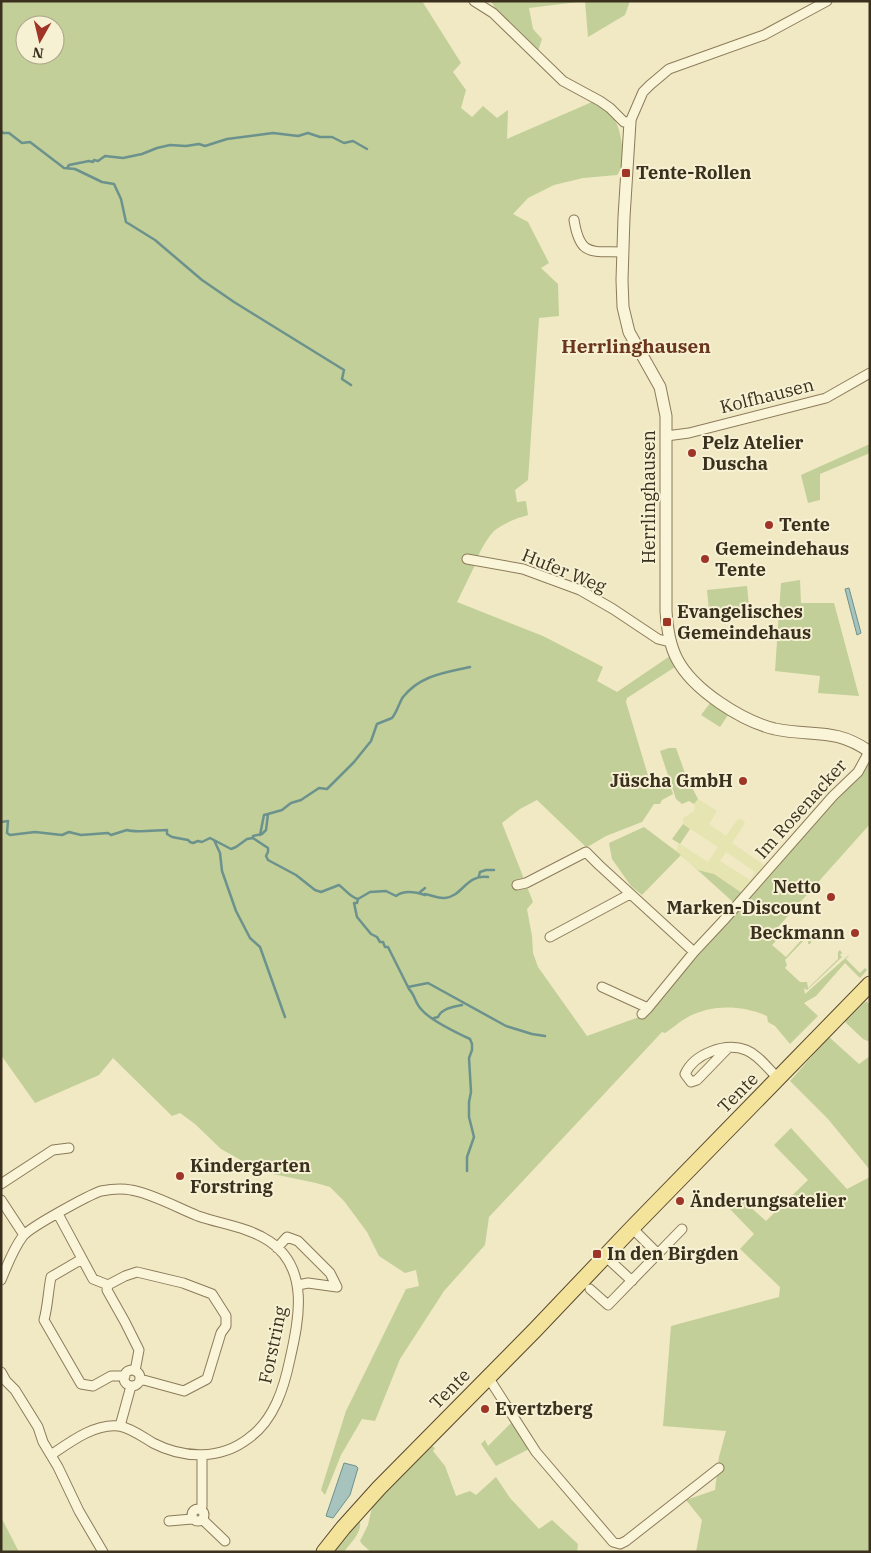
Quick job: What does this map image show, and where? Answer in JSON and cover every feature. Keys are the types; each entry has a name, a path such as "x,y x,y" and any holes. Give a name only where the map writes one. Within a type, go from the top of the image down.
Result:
{"main road":[{"name":"Tente","path":"327,1548 363,1505 778,1078 867,991"}],"street":[{"path":"474,1 493,13 563,81 610,108 624,122 630,122"},
{"name":"Herrlinghausen","path":"827,1 764,35 669,69 644,92 630,122 622,294 629,332 660,387 666,416 666,610 670,642 678,661 690,677 712,696 748,719 774,729 837,736 855,742 869,752"},
{"path":"574,220 577,236 585,248 593,251 623,252"},
{"name":"Kolfhausen","path":"666,436 689,433 826,398 870,373"},
{"name":"Hufer Weg","path":"467,559 523,569 580,590 658,639 670,642"},
{"name":"Im Rosenacker","path":"602,986 645,1011 694,952 833,796 858,772 869,752"},
{"path":"517,885 526,883 586,852 694,952"},
{"path":"550,937 630,894"},
{"path":"728,1048 697,1080 690,1082 686,1077 687,1070 704,1055 715,1049 728,1048 746,1050 758,1058 778,1078"},
{"path":"1,1184 53,1150 69,1148"},
{"name":"Forstring","path":"1,1280 15,1249 24,1235 58,1214 100,1192 115,1189 145,1193 201,1217 242,1228 269,1241 277,1248 290,1265 298,1285 298,1318 280,1394 269,1416 258,1431 243,1442 227,1450 202,1456 162,1448 120,1426"},
{"path":"1,1200 24,1235"},
{"path":"58,1214 93,1279 108,1285 137,1272 182,1283 212,1294 226,1316 226,1326 221,1333 207,1379 184,1390 140,1379"},
{"path":"632,1228 658,1254"},
{"path":"590,1289 608,1305 682,1228"},
{"path":"277,1248 287,1237 298,1241 330,1273 337,1286 308,1283 298,1285"},
{"path":"605,1256 632,1281"},
{"path":"82,1259 52,1277 47,1292 49,1300 44,1320 80,1384 93,1386 112,1376 125,1376 129,1372 135,1371"},
{"path":"108,1285 108,1290 139,1350 135,1371"},
{"path":"130,1386 137,1385 140,1379 139,1374 135,1371"},
{"path":"1,1372 15,1390 33,1420 79,1511 103,1552"},
{"path":"125,1376 126,1382 130,1386"},
{"path":"488,1377 536,1452 613,1542 620,1544 626,1541 719,1468"},
{"path":"51,1455 98,1428 120,1426 130,1386"},
{"path":"202,1456 202,1515"},
{"path":"169,1521 192,1518 193,1511 202,1515 225,1541"}],"shaded area":[{"path":"698,799 717,811 709,824 726,836 737,820 741,819 745,823 732,843 764,865 742,893 714,874 698,870 676,851 677,845 680,844 708,862 718,847 683,824 683,818 693,812 694,804","holes":["726,852 755,872 750,880 720,861"]}],"green space":[{"path":"1,1 422,1 461,63 453,72 466,90 461,108 472,117 483,106 497,118 508,110 507,139 592,102 612,116 621,137 622,163 617,175 583,178 554,185 528,198 513,214 528,222 549,263 541,268 558,284 559,316 539,318 528,480 515,490 517,502 526,501 528,515 497,528 492,534 481,551 457,602 543,636 603,667 597,681 617,692 670,656 675,667 627,698 626,702 652,789 669,783 673,794 662,800 660,804 654,804 642,822 606,836 584,849 585,846 537,800 520,809 502,823 533,902 527,909 533,953 538,967 587,1036 639,1017 653,1006 870,763 870,824 770,936 776,941 772,945 786,957 805,936 808,934 813,938 810,944 805,939 785,960 787,965 785,968 800,982 807,982 808,988 838,959 838,952 840,950 842,953 840,955 842,957 807,990 804,988 805,994 850,954 846,959 860,973 865,968 867,970 860,978 845,963 816,996 804,1003 818,1016 790,1044 775,1026 768,1022 767,1016 737,1008 717,1008 697,1013 665,1033 662,1032 489,1217 485,1245 444,1291 400,1359 375,1421 362,1419 341,1455 325,1495 321,1490 346,1411 406,1289 419,1286 416,1270 405,1273 379,1256 367,1232 344,1201 330,1187 255,1168 221,1149 195,1124 180,1113 172,1116 113,1058 99,1075 35,1103 1,1055"},
{"path":"491,1 585,1 529,8 533,29 542,39 538,51 495,8"},
{"path":"585,1 630,1 625,15 588,37"},
{"path":"870,444 870,453 820,474 820,500 808,503 801,475"},
{"path":"800,580 801,603 834,603 859,696 818,693 820,676 775,671 781,583"},
{"path":"747,586 749,606 709,611 707,590"},
{"path":"711,702 735,717 734,719 728,715 720,727 701,715"},
{"path":"676,748 686,776 698,799 694,804 689,801 682,804 676,799 660,751"},
{"path":"683,824 690,829 680,844 672,839"},
{"path":"644,827 681,855 642,895 631,886 612,859 609,843"},
{"path":"689,862 698,870 714,874 742,893 733,902"},
{"path":"866,1001 870,1005 870,1042 863,1039 844,1021"},
{"path":"829,1037 859,1064 870,1056 870,1170 828,1119 790,1081"},
{"path":"791,1128 847,1189 870,1177 870,1552 696,1552 702,1520 686,1500 715,1490 719,1457 726,1431 663,1426 671,1326 779,1297 780,1287 740,1249 754,1234 729,1208 739,1197 766,1221 808,1180 774,1145"},
{"path":"513,1421 529,1449 496,1466 481,1444 485,1440 488,1446"},
{"path":"432,1446 435,1448 433,1451 445,1466 456,1496 470,1491 476,1495 496,1477 510,1498 539,1529 552,1520 578,1544 577,1552 371,1552 360,1541 368,1525 372,1507"},
{"path":"1,1517 19,1552 1,1552"},
{"path":"358,1522 360,1522 359,1530 344,1552 334,1552"}],"water":[{"path":"849,588 861,633 857,635 845,589"},
{"path":"344,1463 358,1468 350,1495 333,1518 326,1516"}],"waterway":[{"path":"1,131 9,133 22,143 30,142 64,168 75,169 102,182 114,184 121,199 126,222 155,240 202,280 234,302 344,370 342,379 351,385"},
{"path":"67,168 69,165 93,162 94,160 98,161 105,156 123,158 170,145 186,146 199,144 205,146 227,139 273,133 298,136 308,133 320,137 332,137 344,143 353,141 367,149"},
{"path":"253,838 253,836 262,834 266,830 268,814 282,810 319,788 327,789 354,762 371,741 377,724 392,718 403,697 417,684 442,673 470,667"},
{"path":"260,835 264,815 268,814"},
{"path":"1,822 8,821 7,833 10,835 35,832 62,835 69,832 81,835 108,833 111,835 127,830 167,830 167,834 172,837 188,840 193,843 202,842 210,838 231,849 247,839 253,838 268,848 266,856 268,860 296,875 315,890 321,892 339,885 350,895 358,899 370,892 386,891 396,896 406,892 425,895"},
{"path":"214,840 220,853 222,871 236,911 250,938 260,947 285,1017"},
{"path":"479,876 480,872 494,870"},
{"path":"425,894 445,898 456,893 475,879 488,877"},
{"path":"419,893 425,888"},
{"path":"358,899 357,903 354,903 357,917 371,934 377,937 380,942 383,942 385,947 388,947 419,1007 451,1030 470,1039 472,1050 469,1058 471,1092 469,1117 474,1137 467,1157 467,1171"},
{"path":"408,987 428,983 506,1026 545,1036"},
{"path":"434,1018 438,1017 445,1010 462,1005"}],"place":[{"name":"Tente-Rollen","path":"626,173"},
{"name":"Pelz Atelier Duscha","path":"692,453"},
{"name":"Tente","path":"769,525"},
{"name":"Gemeindehaus Tente","path":"705,559"},
{"name":"Evangelisches Gemeindehaus","path":"667,622"},
{"name":"Jüscha GmbH","path":"743,781"},
{"name":"Netto Marken-Discount","path":"831,897"},
{"name":"Beckmann","path":"855,933"},
{"name":"Kindergarten Forstring","path":"180,1176"},
{"name":"Änderungsatelier","path":"680,1201"},
{"name":"In den Birgden","path":"597,1254"},
{"name":"Evertzberg","path":"485,1409"}],"district":[{"name":"Herrlinghausen","path":"636,346"}]}
